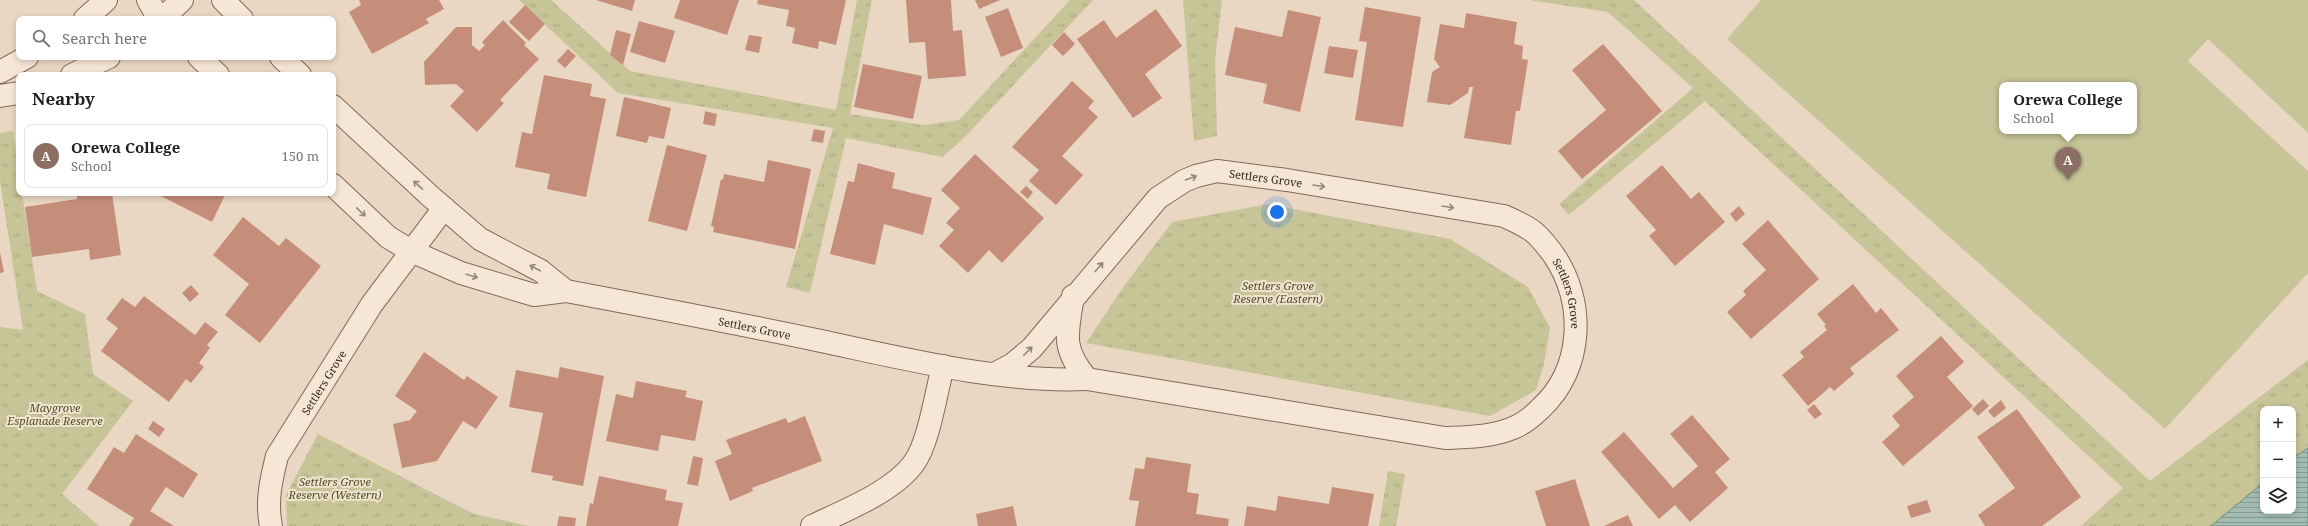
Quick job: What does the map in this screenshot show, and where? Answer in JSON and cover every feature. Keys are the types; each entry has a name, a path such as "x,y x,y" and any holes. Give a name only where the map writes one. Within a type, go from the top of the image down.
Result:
{"street":[{"path":"88,16 106,0"},
{"path":"148,0 158,16"},
{"path":"163,16 182,0"},
{"path":"223,0 239,16"},
{"path":"0,72 22,60"},
{"path":"78,72 103,60"},
{"path":"202,60 215,72"},
{"path":"284,60 297,72"},
{"path":"0,96 16,93"},
{"name":"Settlers Grove","path":"336,109 480,239 541,271 566,291"},
{"name":"Settlers Grove","path":"336,188 388,237 411,251 462,273 534,295 566,291 943,366 996,373 1053,380 1087,379 1444,438 1492,435 1514,428 1536,413 1553,397 1573,357 1576,337 1573,298 1569,281 1561,266 1541,238 1525,226 1504,216 1286,180 1217,171 1184,181 1158,198 1024,355 996,373"},
{"name":"Settlers Grove","path":"271,526 269,514 270,483 277,456 372,304 444,208"},
{"path":"1073,296 1068,327 1068,350 1078,368 1087,379"},
{"path":"812,526 893,483 914,463 925,438 943,366"}],"green space":[{"path":"519,0 551,0 630,71 836,110 857,0 872,0 850,114 924,125 959,120 1070,0 1093,0 964,138 943,157 846,138 810,293 786,287 833,128 618,93"},
{"path":"1183,0 1222,0 1215,59 1217,136 1194,141"},
{"path":"1529,0 1634,0 2150,481 2308,360 2308,448 2296,456 2296,406 2260,406 2260,485 2211,526 2081,526 2123,488 1705,101 1569,215 1559,204 1693,88 1608,12"},
{"path":"1761,0 2308,0 2308,133 2208,39 2188,61 2308,171 2308,273 2165,429 1727,39"},
{"name":"Maygrove Esplanade Reserve","path":"13,131 16,152 16,196 22,196 37,291 85,314 93,374 133,401 62,494 99,526 0,526 0,327 23,330 0,181 0,133"},
{"name":"Settlers Grove Reserve (Eastern)","path":"1268,204 1450,239 1528,287 1550,328 1544,364 1536,390 1490,416 1086,343 1124,286 1172,222"},
{"name":"Settlers Grove Reserve (Western)","path":"318,434 474,514 529,526 287,526 286,495"},
{"path":"1388,471 1405,474 1396,526 1379,526"}],"shaded area":[{"path":"2308,448 2308,526 2211,526 2260,485 2260,514 2296,514 2296,456"}],"building":[{"path":"359,0 439,0 444,9 426,19 429,23 372,54 349,12 361,5"},
{"path":"596,0 635,0 632,11"},
{"path":"680,0 739,0 727,35 674,18"},
{"path":"758,0 846,0 836,45 819,41 818,49 792,43 795,28 786,26 789,10 757,4"},
{"path":"906,0 951,0 953,31 962,30 966,76 928,79 925,42 909,43"},
{"path":"975,0 1000,0 979,9"},
{"path":"525,5 545,24 529,41 509,22"},
{"path":"1365,7 1421,17 1403,127 1355,120 1367,42 1359,41"},
{"path":"1008,8 1023,48 1001,57 985,17"},
{"path":"1156,9 1182,46 1145,74 1162,98 1133,118 1077,39 1104,20 1116,38"},
{"path":"1288,10 1321,17 1300,112 1263,103 1267,84 1225,75 1235,27 1282,37"},
{"path":"1466,13 1517,22 1514,44 1523,46 1522,59 1528,60 1520,111 1516,111 1511,145 1464,138 1473,87 1469,87 1468,93 1450,105 1427,102 1432,72 1440,67 1434,59 1440,24 1464,28"},
{"path":"503,20 526,43 524,45 539,59 500,100 504,103 477,132 450,106 464,91 456,84 425,85 424,62 456,27 472,27 472,45 479,51 485,45 482,42"},
{"path":"639,21 675,31 665,63 630,52"},
{"path":"616,30 631,34 623,65 610,55"},
{"path":"1064,32 1075,44 1063,56 1052,45"},
{"path":"749,35 762,37 759,53 745,50"},
{"path":"1603,44 1662,111 1582,179 1558,151 1606,110 1572,70"},
{"path":"1329,46 1358,50 1353,78 1324,73"},
{"path":"568,49 576,56 565,68 557,61"},
{"path":"863,64 922,76 913,119 854,107"},
{"path":"544,75 592,84 590,96 606,99 586,197 547,189 550,174 515,167 522,132 532,134"},
{"path":"1072,81 1094,101 1088,108 1098,117 1062,156 1083,175 1056,205 1029,181 1039,170 1012,147"},
{"path":"624,97 671,108 664,139 649,136 647,143 616,136"},
{"path":"705,111 717,114 715,126 703,124"},
{"path":"814,129 825,131 823,143 811,141"},
{"path":"667,145 707,155 687,231 648,221"},
{"path":"975,154 1044,218 1002,263 989,250 968,273 939,246 954,230 946,223 960,208 941,190"},
{"path":"768,160 811,169 795,249 713,232 714,227 711,226 721,179 723,180 724,174 764,182"},
{"path":"858,163 895,173 892,188 932,198 923,235 884,224 875,265 830,254 848,181 854,182"},
{"path":"1662,165 1691,199 1699,192 1725,222 1675,266 1649,236 1656,230 1626,196"},
{"path":"1026,186 1033,192 1028,199 1020,192"},
{"path":"76,196 112,196 121,255 90,260 89,249 32,257 25,207 77,199"},
{"path":"161,196 225,196 212,222"},
{"path":"1739,206 1745,214 1736,222 1730,214"},
{"path":"243,217 279,246 286,238 321,266 260,343 225,315 249,284 213,255"},
{"path":"1768,220 1819,279 1751,339 1727,312 1746,295 1743,291 1766,270 1742,244"},
{"path":"0,252 4,272 0,273"},
{"path":"1853,284 1876,313 1881,308 1899,330 1850,368 1854,374 1834,391 1830,387 1808,406 1782,375 1804,357 1800,352 1827,330 1824,326 1826,325 1817,314"},
{"path":"191,285 199,294 190,302 182,293"},
{"path":"144,296 195,335 205,322 218,332 207,345 210,348 199,363 204,367 191,383 186,379 169,402 101,351 118,328 106,319 122,298 135,307"},
{"path":"1941,336 1964,362 1947,377 1973,406 1903,466 1882,442 1900,426 1892,416 1914,397 1896,376"},
{"path":"424,352 464,380 467,376 498,397 476,429 463,421 437,461 402,468 393,424 410,420 417,411 395,396"},
{"path":"560,367 604,376 583,486 552,480 553,476 531,472 543,413 509,407 516,370 558,378"},
{"path":"636,381 687,391 685,397 703,401 695,441 661,435 658,451 606,441 616,394 633,398"},
{"path":"1983,399 1989,406 1978,416 1972,409"},
{"path":"2001,400 2006,408 1994,418 1988,411"},
{"path":"1814,404 1822,414 1815,419 1807,410"},
{"path":"2017,409 2081,497 2042,526 1985,526 1978,515 2015,488 1977,437"},
{"path":"1692,415 1730,459 1715,472 1728,488 1690,522 1675,505 1659,519 1601,452 1624,432 1673,488 1698,466 1670,434"},
{"path":"805,416 822,461 752,488 753,491 730,501 715,461 732,454 726,440 786,418 788,423"},
{"path":"153,421 165,429 159,437 148,429"},
{"path":"136,434 198,474 183,498 166,487 150,511 174,526 129,526 134,518 87,489 114,447 124,453"},
{"path":"693,456 703,458 698,486 687,484"},
{"path":"1146,457 1191,464 1187,492 1199,494 1196,514 1229,519 1228,526 1135,526 1139,501 1129,500 1135,468 1144,469"},
{"path":"599,476 667,490 665,500 683,503 678,526 586,526 590,503 593,504"},
{"path":"1575,479 1590,526 1546,526 1535,491"},
{"path":"1332,487 1374,494 1368,526 1244,526 1247,506 1276,511 1278,496 1329,504"},
{"path":"1927,500 1931,512 1911,518 1907,506"},
{"path":"1013,506 1017,526 978,526 976,514"},
{"path":"1628,515 1633,526 1604,526"},
{"path":"559,516 576,518 575,526 557,526"}],"place":[{"name":"Orewa College","path":"2068,180"}]}
